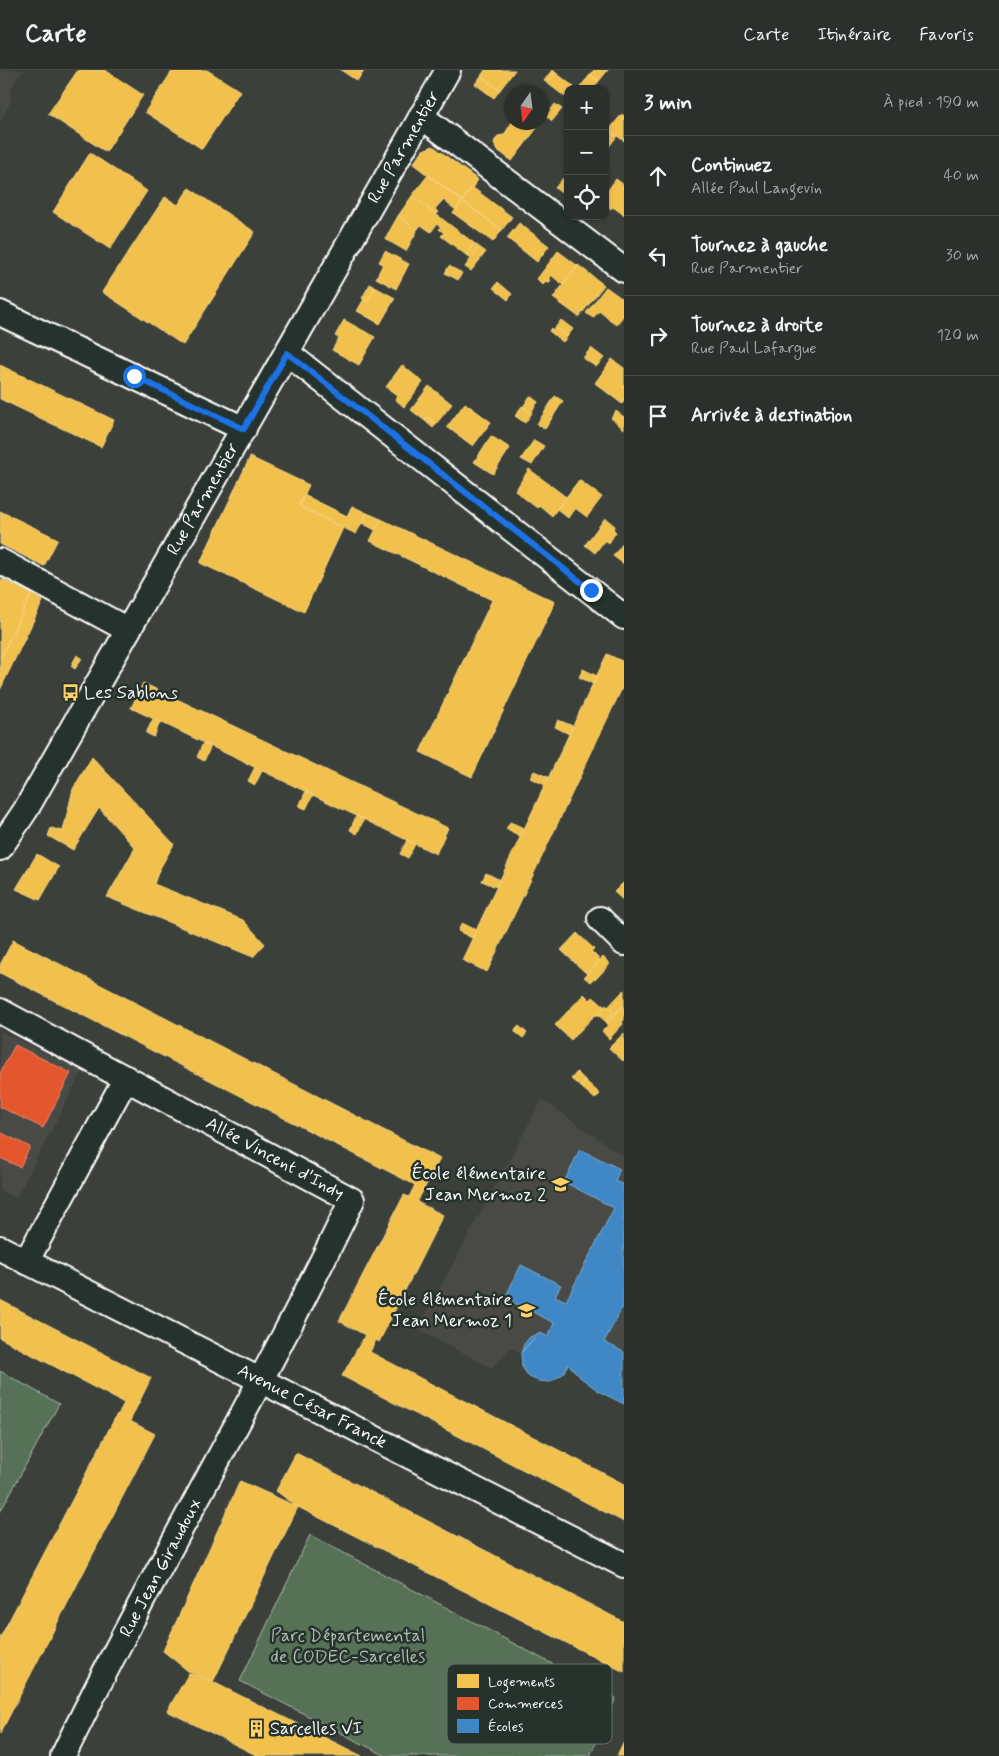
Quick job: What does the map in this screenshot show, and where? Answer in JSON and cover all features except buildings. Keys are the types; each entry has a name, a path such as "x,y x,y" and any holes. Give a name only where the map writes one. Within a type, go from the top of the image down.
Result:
{"street":[{"name":"Rue Parmentier","path":"0,848 25,811 448,70"},
{"path":"421,116 624,270"},
{"path":"0,313 244,429"},
{"path":"287,353 624,617"},
{"path":"0,561 128,630"},
{"path":"600,920 624,943"},
{"name":"Allée Vincent d'Indy","path":"0,1011 352,1200 261,1382"},
{"path":"26,1262 126,1078"},
{"name":"Avenue César Franck","path":"0,1248 624,1565"},
{"name":"Rue Jean Giraudoux","path":"63,1756 98,1685 261,1382"}],"shaded area":[{"path":"0,70 27,70 17,77 10,92 11,101 0,124"},
{"path":"0,1031 83,1070 16,1198 0,1191"},
{"path":"542,1099 624,1157 624,1404 600,1392 581,1378 569,1365 559,1378 550,1382 538,1381 529,1377 522,1367 520,1353 511,1348 492,1368 417,1330"}],"green space":[{"path":"0,1371 59,1404 0,1512"},
{"name":"Parc Départemental de CODEC-Sarcelles","path":"310,1535 552,1664 447,1664 447,1744 595,1744 590,1756 386,1756 240,1681"},
{"name":"Parc Départemental de CODEC-Sarcelles","path":"612,1696 616,1698 612,1707"}],"place":[{"name":"Les Sablons","path":"70,693"},
{"name":"École élémentaire Jean Mermoz 2","path":"560,1184"},
{"name":"École élémentaire Jean Mermoz 1","path":"526,1310"},
{"name":"Sarcelles VI","path":"256,1729"}],"route":[{"path":"134,376 244,429 287,353 591,590"}]}
